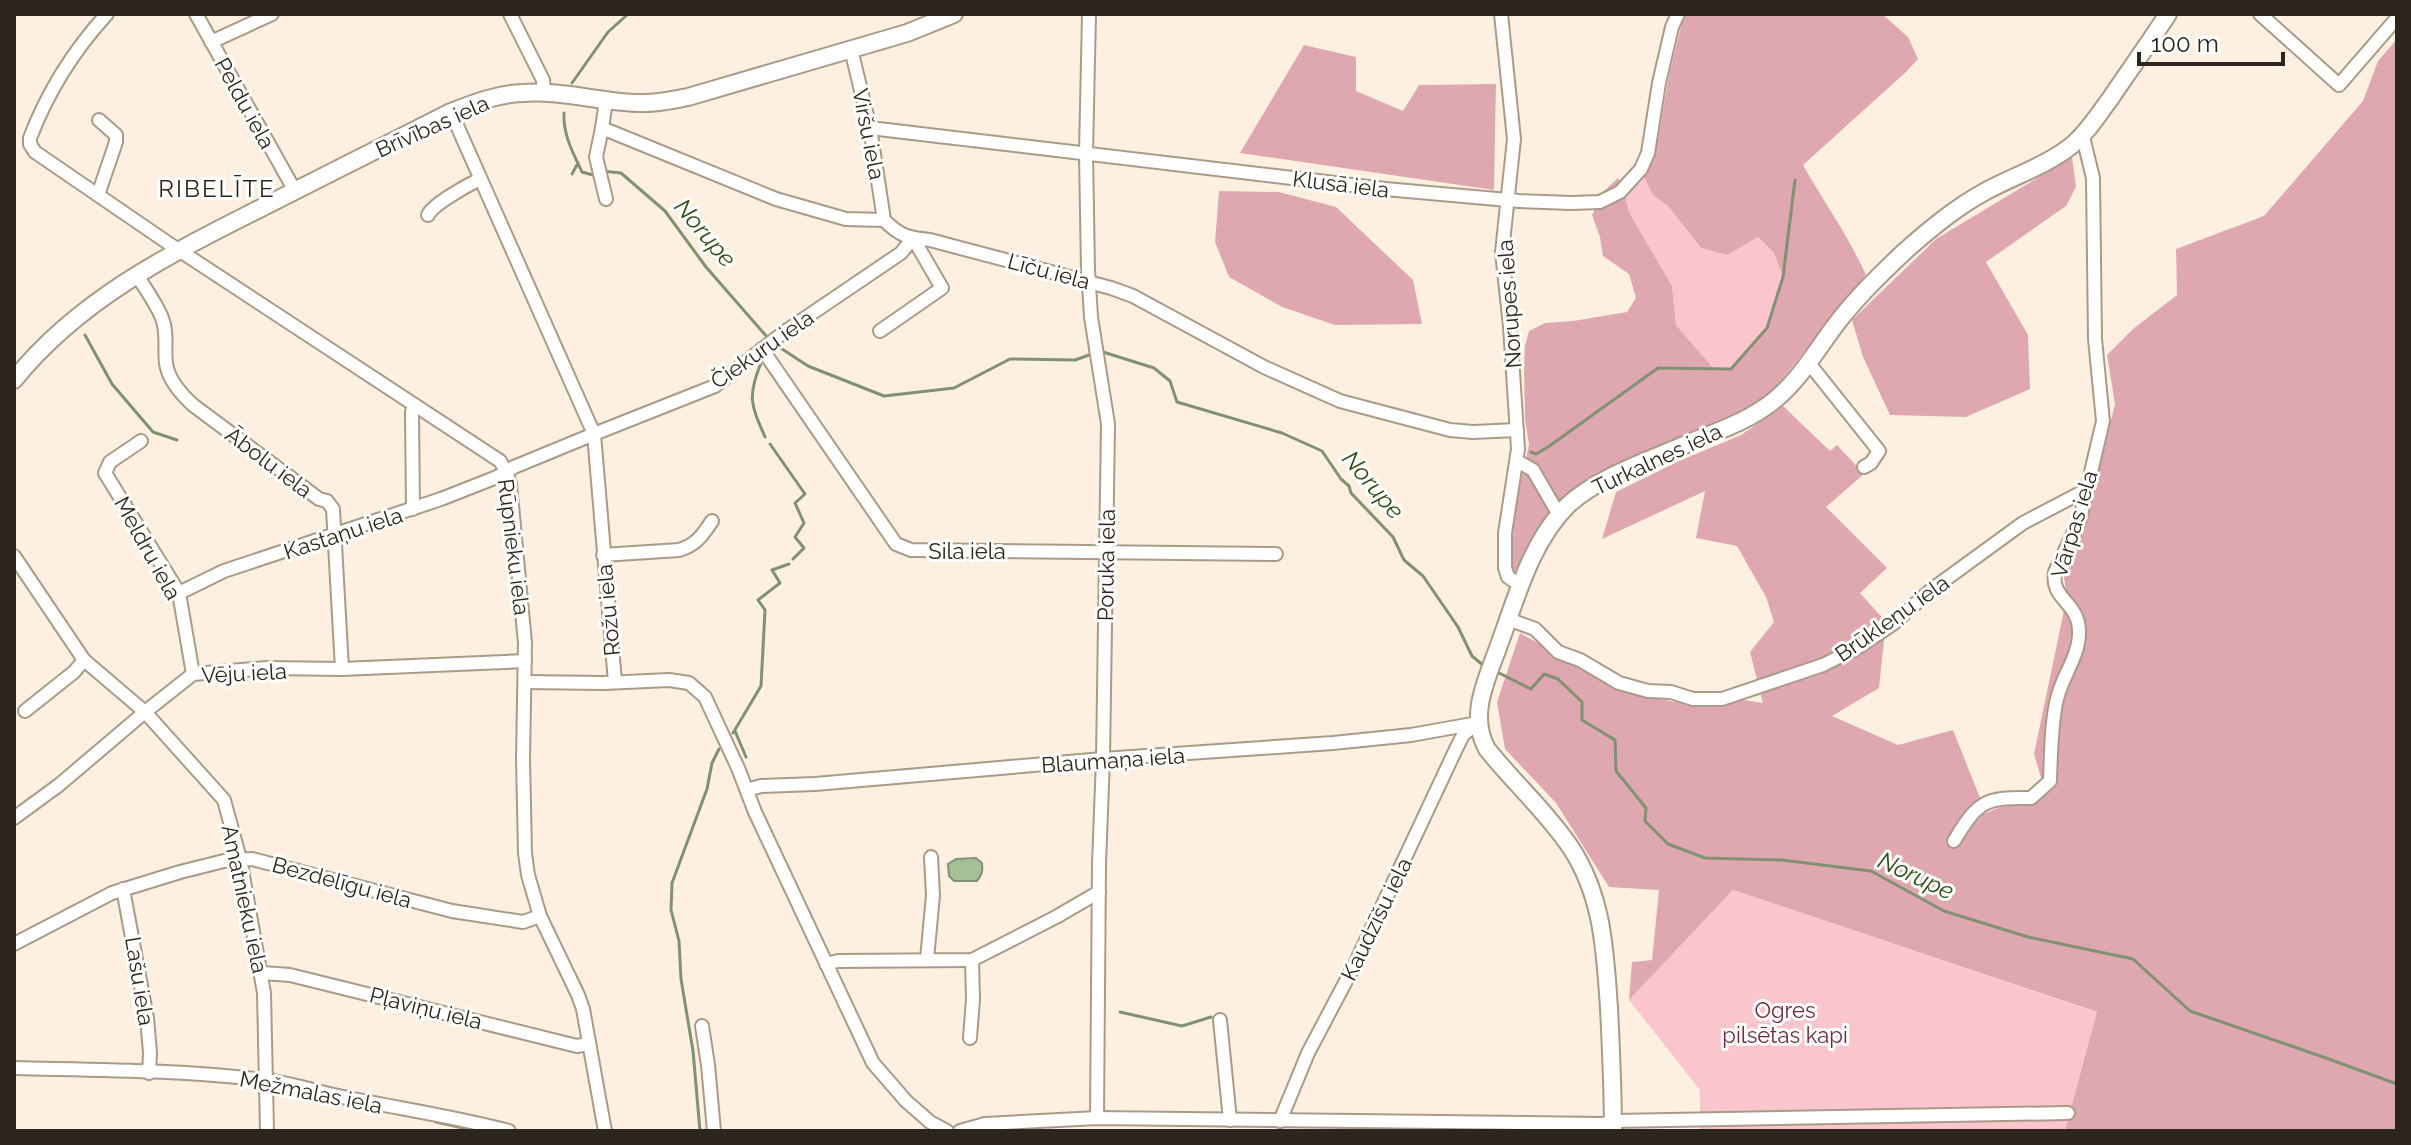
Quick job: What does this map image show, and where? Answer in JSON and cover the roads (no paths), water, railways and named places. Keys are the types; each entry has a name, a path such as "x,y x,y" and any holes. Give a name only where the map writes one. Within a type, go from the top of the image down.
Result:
{"main road":[{"name":"Brīvības iela","path":"14,380 70,322 136,274 474,103 508,94 544,93 642,103 688,97 907,33 954,14"},
{"name":"Turkalnes iela","path":"1478,723 1480,700 1521,586 1536,551 1569,504 1596,486 1767,407 1781,395 1841,317 1880,275 1942,219 2071,146 2119,85 2168,14"},
{"path":"1478,723 1487,749 1572,849 1596,902 1605,947 1613,1126"}],"street":[{"name":"Rūpnieku iela","path":"107,14 74,53 55,85 30,138 35,152 500,461 506,471 522,596 525,853 531,889 540,916 578,995 605,1131"},
{"name":"Peldu iela","path":"196,14 295,191"},
{"path":"211,42 272,14"},
{"path":"510,14 543,80 544,93"},
{"name":"Poruka iela","path":"1089,14 1086,153 1089,281 1091,317 1108,424 1097,1118"},
{"name":"Norupes iela","path":"1501,14 1514,139 1502,252 1517,430 1517,461 1505,533 1505,568 1508,577 1521,586"},
{"name":"Klusā iela","path":"870,128 1385,189 1508,200 1600,202 1620,192 1630,182 1641,169 1648,153 1659,83 1678,14"},
{"path":"2260,14 2339,85 2397,18"},
{"name":"Viršu iela","path":"851,49 870,128 884,220"},
{"path":"606,101 596,157 606,199"},
{"name":"Rožu iela","path":"451,112 594,434 615,682 669,680 689,683 710,705 755,812 873,1063 906,1101 930,1122 947,1131"},
{"path":"98,195 116,142 116,135 99,120"},
{"name":"Līču iela","path":"602,128 776,199 846,219 884,220 898,234 1089,281 1133,296 1264,367 1340,401 1450,430 1517,430"},
{"name":"Vārpas iela","path":"1954,841 1969,816 1986,802 2031,798 2050,781 2057,698 2077,649 2077,613 2061,597 2054,580 2080,519 2103,421 2095,349 2093,178 2081,136"},
{"path":"428,215 432,207 480,179"},
{"path":"880,331 942,288 913,238"},
{"name":"Čiekuru iela","path":"506,471 715,386 762,349 901,253 913,238"},
{"name":"Ābolu iela","path":"136,274 162,317 168,372 181,394 319,499 331,504 342,669"},
{"name":"Sila iela","path":"762,349 896,544 911,550 1276,554"},
{"path":"1808,362 1879,451 1864,467"},
{"path":"413,509 414,405"},
{"name":"Meldru iela","path":"141,441 110,462 105,473 179,593 193,674"},
{"path":"1517,461 1533,470 1559,515"},
{"name":"Kastaņu iela","path":"179,593 224,571 413,509 506,471"},
{"name":"Brūkleņu iela","path":"1508,619 1535,629 1558,652 1580,660 1619,683 1693,699 1722,699 1823,665 1857,648 2023,523 2086,490"},
{"path":"603,555 679,550 699,540 712,521"},
{"name":"Amatnieku iela","path":"14,556 84,660 145,712 224,800 240,859 262,973 267,1131"},
{"path":"25,711 74,672 84,660"},
{"name":"Vēju iela","path":"16,814 91,758 193,674 267,668 342,669 525,661"},
{"path":"525,682 615,682"},
{"name":"Blaumaņa iela","path":"747,790 761,786 1333,743 1411,735 1478,723"},
{"name":"Kaudzīšu iela","path":"1280,1121 1308,1053 1356,962 1456,749 1463,735 1478,723"},
{"path":"927,959 933,895 931,857"},
{"name":"Bezdelīgu iela","path":"14,944 123,889 240,859 252,859 452,911 515,922 540,916"},
{"name":"Lašu iela","path":"123,889 147,1018 149,1073"},
{"path":"826,964 838,961 972,960 1099,892"},
{"path":"970,1038 972,960"},
{"name":"Pļaviņu iela","path":"262,973 290,975 577,1046 589,1044"},
{"path":"1220,1020 1230,1120"},
{"path":"702,1026 714,1131"},
{"name":"Mežmalas iela","path":"14,1068 206,1074 267,1080 509,1131"},
{"path":"960,1131 985,1124 1097,1118 1613,1126 2068,1113"}],"waterway":[{"name":"Norupe","path":"572,83 608,32 627,15"},
{"name":"Norupe","path":"564,113 567,136 575,158 582,172 593,175"},
{"path":"572,174 578,163"},
{"name":"Norupe","path":"602,171 621,173 665,211 706,267 768,338"},
{"path":"1531,452 1536,454 1548,447 1658,368 1731,369 1767,328 1783,277 1795,180"},
{"path":"85,335 112,384 153,432 177,440"},
{"name":"Norupe","path":"776,345 808,366 884,396 954,388 1010,359 1075,360 1092,354"},
{"name":"Norupe","path":"1103,352 1154,368 1170,381 1177,402 1282,433 1322,451 1351,493 1393,537 1404,560 1423,576 1458,627 1472,656 1484,666"},
{"path":"761,363 752,401 765,437"},
{"path":"770,444 805,494 795,503 804,523 795,537 804,548 793,559"},
{"path":"733,733 761,686 765,610 758,600 780,583 772,570 789,564"},
{"name":"Norupe","path":"1499,673 1531,689 1544,674 1558,679 1582,702 1582,720 1615,740 1616,771 1646,808 1645,821 1668,844 1705,858 1782,860 1871,871 1944,911 2028,937 2133,959 2190,1011 2397,1084"},
{"path":"735,731 746,757"},
{"path":"700,1131 679,941 671,910 672,883 719,749"},
{"path":"1120,1012 1182,1026 1211,1017"},
{"path":"436,1122 477,1131"}],"district":[{"name":"RIBELĪTE","path":"217,189"}],"park label":[{"name":"Ogres pilsētas kapi","path":"1785,1022"}]}
